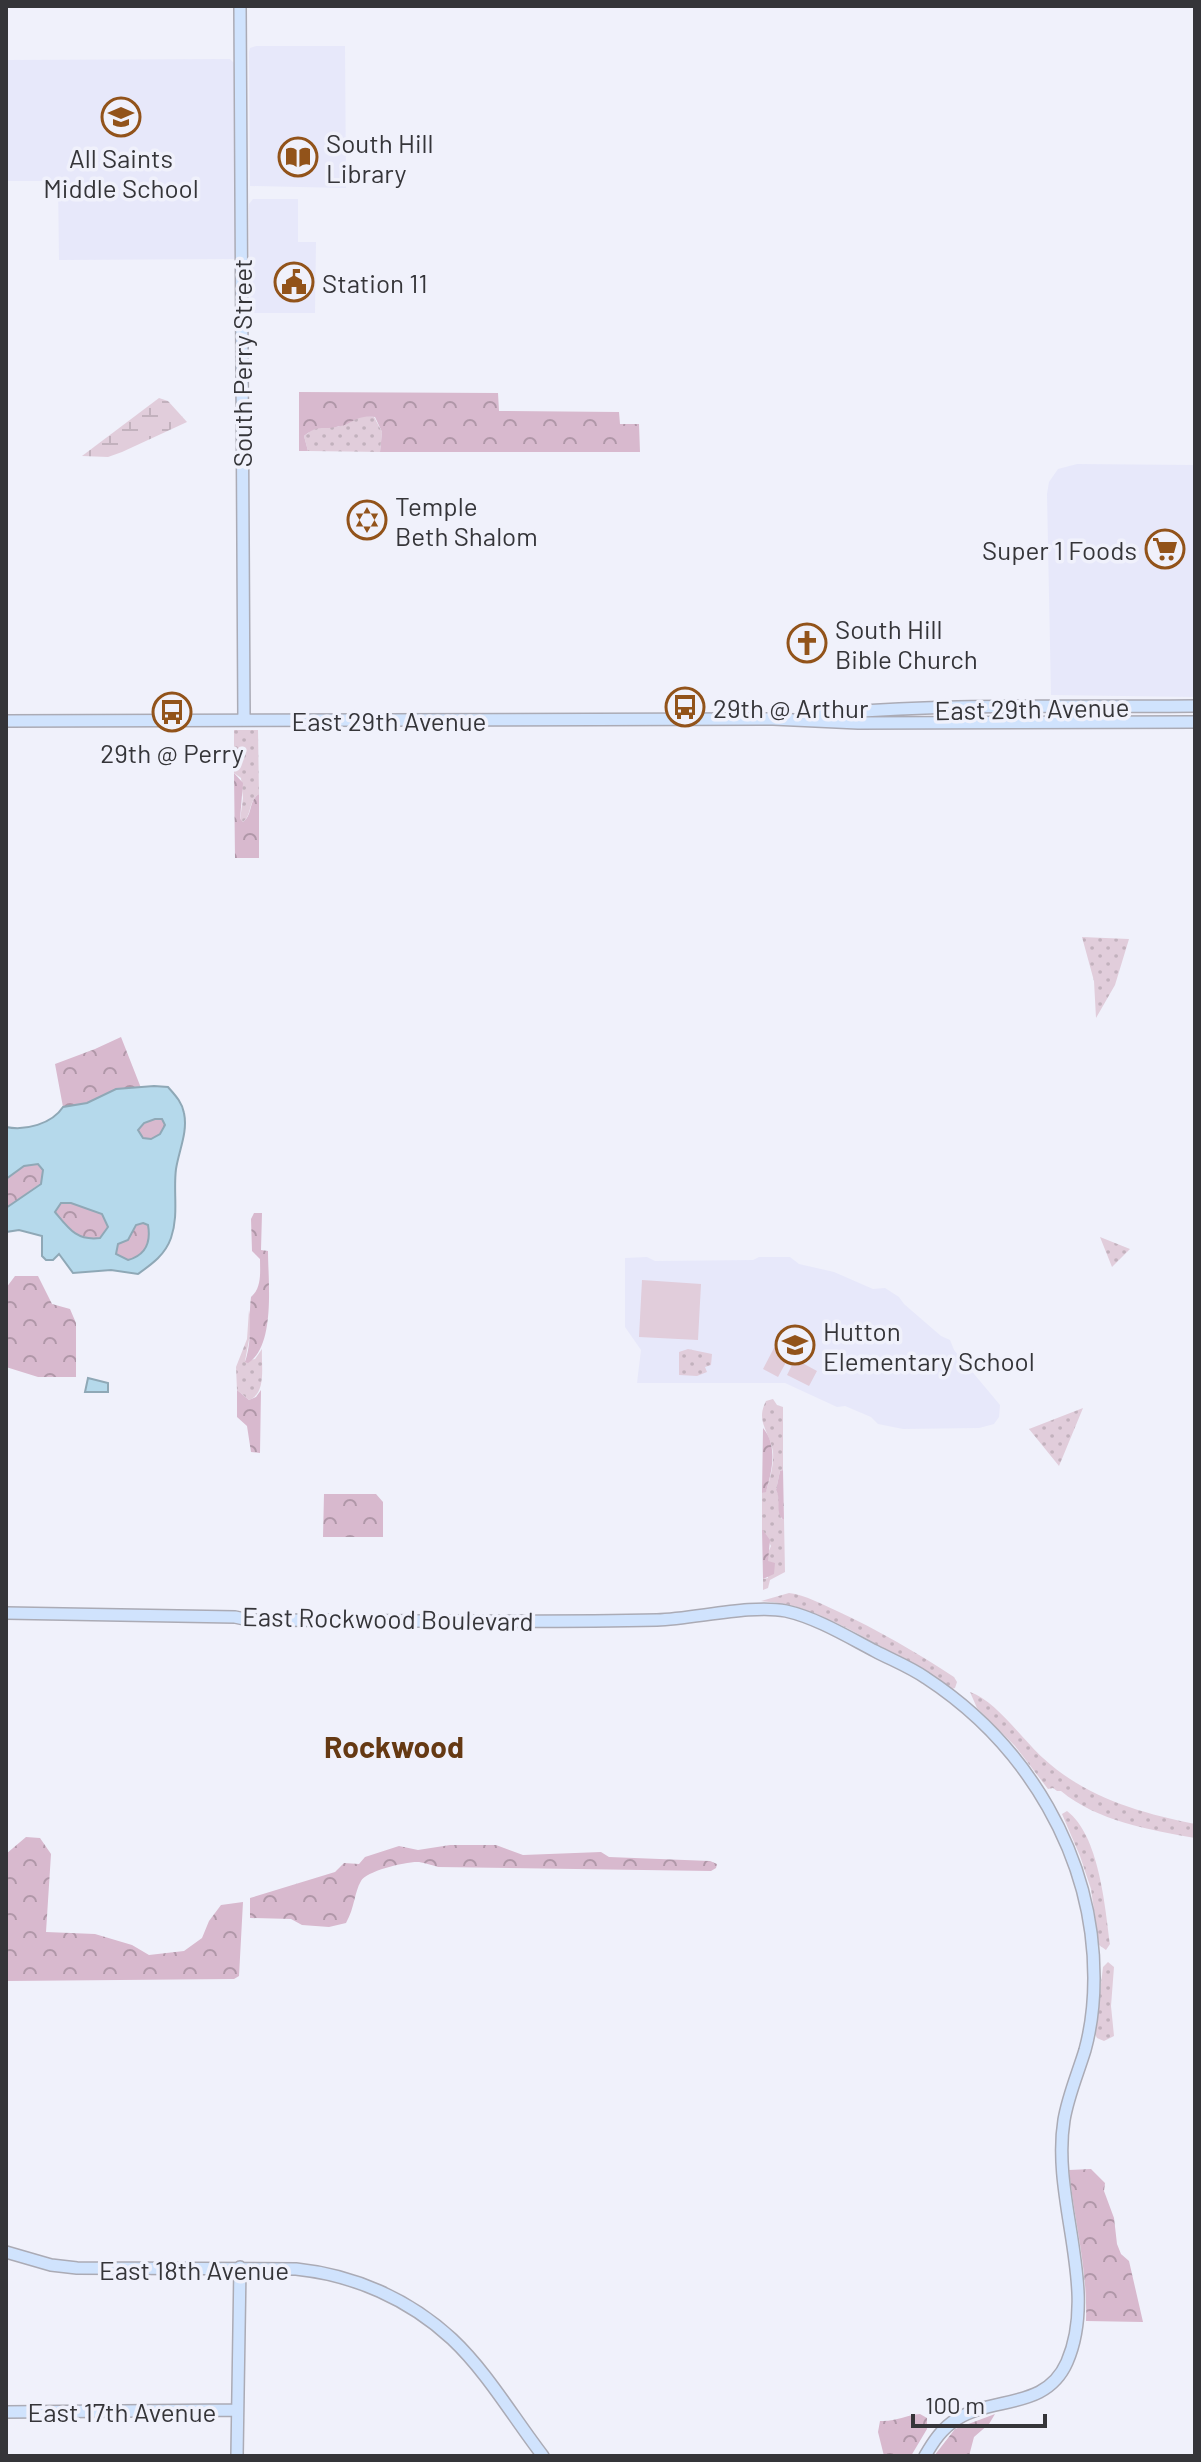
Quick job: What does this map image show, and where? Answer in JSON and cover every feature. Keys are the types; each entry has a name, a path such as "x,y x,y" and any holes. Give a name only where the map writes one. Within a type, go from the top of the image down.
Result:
{"street":[{"name":"South Perry Street","path":"240,6 244,720"},
{"name":"East 29th Avenue","path":"773,719 858,711 1195,706"},
{"name":"East 29th Avenue","path":"6,721 773,719 858,723 1195,722"},
{"name":"East Rockwood Boulevard","path":"6,1613 249,1620 661,1620 770,1610 795,1614 835,1631 924,1676 976,1718 1012,1755 1043,1794 1074,1858 1094,1954 1093,2002 1086,2045 1068,2101 1062,2142 1065,2201 1076,2273 1077,2332 1068,2361 1060,2377 1050,2387 1023,2401 982,2409 957,2419 939,2434 925,2456"},
{"name":"East 18th Avenue","path":"6,2252 51,2265 77,2268 240,2267 322,2272 381,2291 426,2318 452,2339 475,2364 543,2456"},
{"path":"237,2456 240,2267"},
{"name":"East 17th Avenue","path":"6,2412 237,2410"}],"shaded area":[{"path":"256,46 345,46 346,188 250,186 249,52"},
{"name":"All Saints Middle School","path":"230,59 235,64 236,259 59,260 58,181 8,181 6,60"},
{"path":"253,199 298,199 298,242 316,242 315,313 250,311 249,204"},
{"path":"1077,464 1195,465 1195,697 1051,695 1047,494 1049,482 1058,469"},
{"path":"168,1087 182,1105 185,1127 176,1169 173,1229 162,1254 138,1274 111,1270 73,1273 59,1254 53,1260 42,1256 42,1236 19,1230 6,1232 6,1208 41,1184 43,1170 38,1164 24,1166 6,1179 6,1127 38,1125 52,1118 63,1107 87,1103 116,1089","holes":["162,1119 165,1125 160,1134 151,1139 143,1138 138,1130 144,1123","61,1203 71,1203 102,1214 108,1227 100,1238 85,1238 69,1228 55,1212","136,1225 148,1225 148,1242 139,1255 128,1260 116,1254 118,1244 128,1240"]},
{"name":"Hutton Elementary School","path":"647,1257 655,1261 790,1257 799,1264 834,1272 873,1289 885,1288 941,1336 950,1340 954,1350 1000,1405 999,1417 994,1424 979,1428 903,1429 878,1424 871,1417 845,1406 837,1407 785,1383 637,1383 641,1350 625,1327 625,1258"},
{"path":"88,1378 108,1383 108,1392 85,1392"}],"green space":[{"path":"299,392 498,393 499,411 619,412 620,424 639,424 640,452 380,452 382,432 375,417 313,430 304,436 308,451 299,451"},
{"path":"159,398 168,401 187,422 108,457 82,456"},
{"path":"360,416 374,417 382,432 380,452 308,451 304,436 316,427 338,427"},
{"path":"234,730 258,730 259,794 243,822 240,820 243,798 241,778 234,773"},
{"path":"234,773 243,783 240,819 243,822 259,794 259,858 235,858"},
{"path":"1082,937 1129,939 1115,985 1096,1018 1094,981"},
{"path":"121,1037 141,1088 116,1089 87,1103 63,1107 55,1064"},
{"path":"163,1119 165,1125 160,1134 151,1139 143,1138 138,1130 144,1123"},
{"path":"38,1164 43,1170 41,1183 6,1208 6,1179 24,1166"},
{"path":"61,1203 71,1203 102,1214 108,1227 100,1238 79,1236 55,1212"},
{"path":"254,1213 262,1213 261,1250 268,1251 269,1295 263,1342 248,1363 245,1362 249,1345 251,1297 259,1284 260,1274 260,1259 252,1251 251,1219"},
{"path":"148,1224 149,1231 143,1251 128,1260 116,1254 118,1244 128,1240 136,1225"},
{"path":"1100,1237 1130,1249 1112,1267"},
{"path":"15,1276 38,1276 52,1304 70,1309 76,1323 76,1377 38,1377 6,1367 6,1288"},
{"path":"642,1280 701,1284 698,1340 639,1337"},
{"path":"249,1310 252,1324 245,1361 255,1359 262,1349 262,1371 261,1385 249,1400 237,1390 236,1367 247,1339"},
{"path":"775,1346 790,1355 778,1377 763,1369"},
{"path":"688,1349 712,1354 711,1365 705,1367 707,1372 697,1376 679,1375 679,1352"},
{"path":"795,1359 817,1371 809,1386 787,1375"},
{"path":"237,1390 249,1400 261,1390 260,1453 251,1452 247,1426 237,1417"},
{"path":"773,1399 783,1407 783,1470 780,1471 776,1490 784,1520 785,1572 770,1580 768,1588 763,1590 763,1579 768,1578 771,1546 762,1529 762,1493 766,1491 773,1457 762,1415 766,1401"},
{"path":"1083,1408 1059,1466 1029,1429"},
{"path":"763,1428 771,1443 772,1459 766,1492 762,1493"},
{"path":"783,1470 784,1520 779,1514 776,1490 780,1471"},
{"path":"324,1494 376,1494 383,1502 383,1537 323,1537"},
{"path":"762,1529 770,1540 768,1561 775,1563 774,1574 763,1579"},
{"path":"789,1593 819,1603 897,1642 954,1677 957,1682 955,1688 949,1690 870,1640 826,1618 785,1604 761,1601"},
{"path":"970,1692 989,1703 1059,1772 1114,1802 1195,1824 1195,1838 1107,1817 1061,1791 1048,1789 1015,1746 977,1708"},
{"path":"1067,1811 1087,1837 1099,1872 1110,1944 1106,1950 1099,1945 1091,1889 1062,1814"},
{"path":"26,1837 40,1838 51,1854 46,1932 95,1934 132,1945 149,1955 184,1951 202,1938 209,1921 221,1905 243,1902 239,1976 234,1979 6,1981 6,1854"},
{"path":"450,1845 496,1845 523,1855 601,1852 609,1857 710,1861 717,1864 711,1871 438,1867 413,1862 387,1867 364,1877 346,1923 329,1927 302,1925 291,1919 250,1918 250,1898 335,1872 344,1863 359,1864 365,1857 399,1846 418,1850"},
{"path":"1108,1962 1114,1967 1111,2006 1114,2036 1104,2041 1095,2034 1103,1967"},
{"path":"1091,2169 1105,2183 1104,2191 1114,2218 1117,2244 1121,2254 1129,2261 1143,2322 1086,2321 1083,2264 1069,2170"},
{"path":"920,2414 927,2418 927,2429 911,2456 884,2456 878,2432 880,2421"},
{"path":"995,2414 974,2437 969,2456 934,2456 955,2429"}],"place":[{"name":"All Saints Middle School","path":"121,117"},
{"name":"South Hill Library","path":"298,157"},
{"name":"Station 11","path":"294,282"},
{"name":"Temple Beth Shalom","path":"367,520"},
{"name":"Super 1 Foods","path":"1165,549"},
{"name":"South Hill Bible Church","path":"807,643"},
{"name":"29th @ Arthur","path":"685,707"},
{"name":"29th @ Perry","path":"172,712"},
{"name":"Hutton Elementary School","path":"795,1345"}],"district":[{"name":"Rockwood","path":"394,1746"}]}
